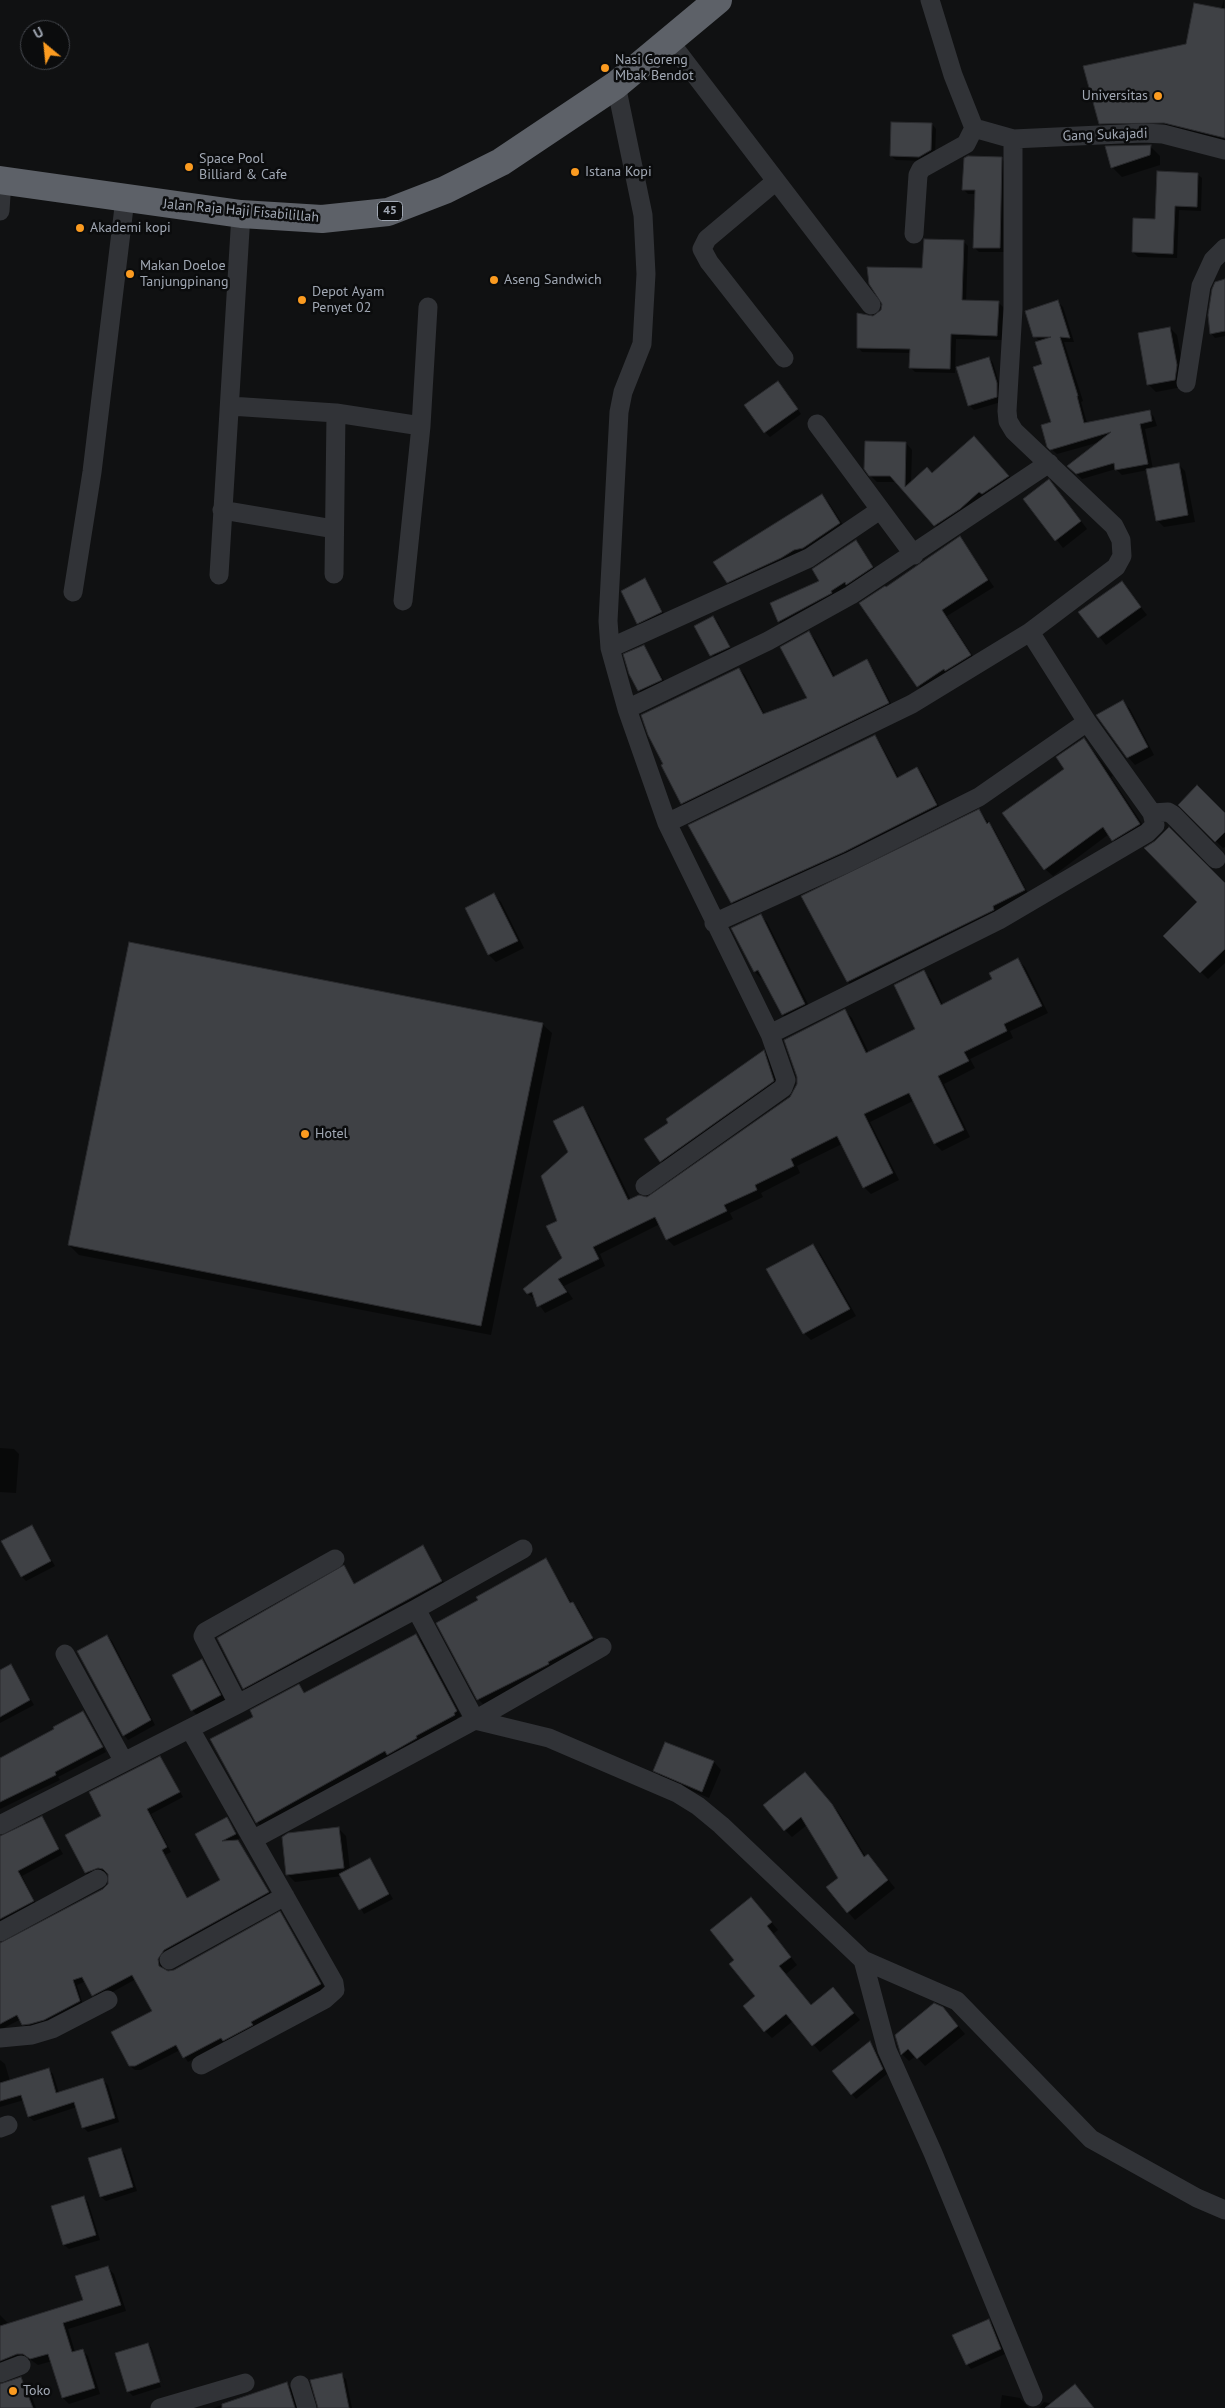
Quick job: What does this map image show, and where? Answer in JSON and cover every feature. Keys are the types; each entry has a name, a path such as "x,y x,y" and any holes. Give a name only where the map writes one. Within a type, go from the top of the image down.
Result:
{"highway":[{"name":"Jalan Raja Haji Fisabilillah","path":"1,180 240,214 322,219 388,212 445,190 500,162 616,85 670,42 718,0"}],"street":[{"path":"914,234 918,175 921,169 966,144 974,128 953,75 930,0"},
{"path":"670,42 871,305"},
{"path":"616,85 642,215 646,274 642,344 623,392 619,412 608,621 610,648 626,709 666,823 770,1034 786,1080 783,1088 645,1186"},
{"name":"Gang Sukajadi","path":"974,128 1013,139 1143,133 1163,134 1225,150"},
{"path":"666,823 912,704 1030,632 1116,567 1122,556 1123,547 1119,532 1014,430 1008,421 1012,309 1013,139"},
{"path":"0,211 1,180"},
{"path":"776,181 707,239 702,249 709,262 784,358"},
{"path":"73,592 92,472 124,199"},
{"path":"219,575 240,214"},
{"path":"1186,383 1201,286 1213,260 1225,248"},
{"path":"403,601 421,426 428,308"},
{"path":"230,406 336,413 421,426"},
{"path":"334,574 336,413"},
{"path":"817,424 914,555"},
{"path":"626,709 768,641 851,595 1049,464"},
{"path":"222,510 334,529"},
{"path":"610,648 809,558 880,510"},
{"path":"770,1034 1007,915 1147,833 1154,825 1152,813 1087,722 1030,632"},
{"path":"714,922 849,862 979,797 1087,722"},
{"path":"1152,813 1168,812 1173,815 1216,859"},
{"path":"0,1825 238,1704 416,1609 523,1549"},
{"path":"238,1704 203,1636 205,1632 334,1559"},
{"path":"416,1609 475,1720 549,1738 677,1793 698,1806 721,1825 863,1960 957,2001 1091,2139 1197,2198 1225,2210"},
{"path":"254,1839 475,1720 602,1647"},
{"path":"65,1654 124,1762"},
{"path":"190,1729 254,1839 334,1983 335,1990 325,1999 201,2065"},
{"path":"0,1932 98,1879"},
{"path":"169,1960 285,1896"},
{"path":"863,1960 887,2050 933,2153 1034,2397"},
{"path":"0,2038 32,2035 52,2029 108,2000"},
{"path":"0,2373 21,2365"},
{"path":"160,2408 208,2401 245,2382"},
{"path":"300,2385 307,2408"}],"building":[{"name":"Universitas","path":"1194,3 1225,9 1225,138 1164,123 1099,124 1083,66 1186,44"},
{"path":"891,122 932,123 931,150 919,157 890,156"},
{"path":"1151,145 1150,155 1111,168 1105,146"},
{"path":"968,156 1002,157 1000,248 973,248 975,190 962,190 964,158"},
{"path":"1157,171 1198,173 1197,207 1175,206 1173,254 1132,252 1133,218 1155,219"},
{"path":"924,239 964,240 962,300 999,301 997,336 951,334 950,369 909,368 910,349 857,348 857,313 873,316 881,310 882,304 869,284 867,267 922,268"},
{"path":"1225,279 1225,331 1210,334 1208,315 1212,289 1215,282"},
{"path":"1058,300 1070,338 1060,337 1084,423 1150,410 1152,421 1140,424 1148,464 1115,470 1114,463 1076,474 1067,466 1111,432 1050,450 1047,447 1041,425 1051,422 1033,367 1042,364 1035,342 1051,337 1033,337 1025,311"},
{"path":"1170,327 1177,365 1175,380 1147,385 1138,333"},
{"path":"989,357 997,383 997,397 968,406 956,367"},
{"path":"778,381 798,409 764,433 744,405"},
{"path":"974,436 1009,476 982,494 979,492 960,509 934,526 890,476 869,476 864,469 865,441 906,442 905,487 927,467 932,473"},
{"path":"1179,463 1188,515 1156,521 1146,469"},
{"path":"1049,479 1081,521 1055,541 1023,499"},
{"path":"822,494 840,523 803,548 794,550 727,583 713,562"},
{"path":"960,536 988,580 942,610 971,655 945,671 944,669 917,687 859,603 886,587"},
{"path":"856,540 873,567 846,585 845,582 831,591 832,593 778,622 770,603 819,581 812,569"},
{"path":"645,578 662,612 637,624 621,591"},
{"path":"1122,581 1141,607 1098,638 1078,612"},
{"path":"713,616 730,647 710,656 694,626"},
{"path":"809,631 833,677 867,659 889,703 681,804 661,765 663,764 648,735 641,715 739,668 763,714 807,698 780,647"},
{"path":"644,645 662,680 638,691 629,674 623,654"},
{"path":"1123,700 1148,747 1127,758 1096,715"},
{"path":"875,735 897,778 917,767 937,805 844,852 731,903 688,825"},
{"path":"1084,738 1140,824 1112,841 1103,827 1044,870 1002,813 1064,769 1056,757"},
{"path":"1197,785 1225,813 1225,832 1215,842 1178,805"},
{"path":"979,809 987,824 989,822 1025,890 993,906 994,910 847,982 801,896"},
{"path":"1169,827 1225,883 1225,949 1200,973 1163,936 1197,902 1144,848 1155,841"},
{"path":"494,893 518,941 488,955 465,908"},
{"path":"761,914 805,1004 782,1015 758,970 754,972 731,928"},
{"name":"Hotel","path":"129,942 543,1023 481,1326 68,1245"},
{"path":"1018,958 1042,1006 1004,1024 1007,1031 964,1052 969,1061 938,1076 964,1130 934,1144 909,1093 864,1114 893,1173 863,1188 837,1136 791,1159 794,1166 755,1185 757,1190 724,1205 727,1211 666,1240 655,1217 593,1247 599,1259 558,1279 567,1292 537,1307 532,1292 527,1294 523,1289 562,1258 546,1226 557,1221 541,1176 568,1152 553,1121 583,1106 628,1200 639,1195 647,1197 790,1097 797,1084 797,1077 784,1040 845,1009 866,1053 915,1029 894,985 924,970 941,1005 992,979 989,973"},
{"path":"764,1050 774,1081 660,1162 644,1139 668,1123 666,1119"},
{"path":"813,1244 850,1309 803,1334 766,1269"},
{"path":"32,1525 51,1561 21,1577 1,1541"},
{"path":"423,1545 442,1581 243,1689 217,1638 344,1565 354,1584"},
{"path":"546,1558 570,1603 573,1602 593,1638 548,1662 549,1664 477,1700 436,1623 478,1600 476,1597"},
{"path":"416,1634 457,1711 454,1713 455,1715 416,1736 417,1738 387,1755 385,1751 256,1823 210,1739 253,1717 250,1710 299,1684 304,1693"},
{"path":"107,1635 151,1720 123,1736 77,1651"},
{"path":"202,1659 221,1695 191,1711 172,1675"},
{"path":"11,1664 30,1700 0,1717 0,1670"},
{"path":"83,1711 103,1747 55,1772 56,1775 0,1802 0,1758"},
{"path":"665,1742 714,1761 702,1792 653,1771"},
{"path":"160,1756 180,1792 147,1809 167,1847 162,1850 187,1898 220,1880 195,1834 227,1817 236,1834 222,1841 238,1840 269,1892 164,1950 158,1959 159,1966 168,1971 174,1970 280,1911 321,1984 251,2022 253,2025 223,2041 221,2038 183,2058 176,2045 135,2066 129,2066 111,2032 152,2011 132,1975 92,1996 82,1977 73,1980 80,2001 44,2020 22,2025 17,2015 0,2024 0,1943 103,1889 108,1884 108,1874 103,1869 98,1868 85,1873 65,1835 101,1816 89,1792"},
{"path":"805,1772 832,1804 864,1857 868,1854 888,1880 847,1913 826,1887 838,1878 801,1817 784,1831 763,1805"},
{"path":"42,1816 59,1849 18,1871 34,1901 0,1919 0,1836"},
{"path":"339,1827 344,1868 286,1875 282,1837 288,1833"},
{"path":"370,1858 389,1894 359,1910 339,1874"},
{"path":"751,1897 772,1922 767,1926 791,1957 779,1966 811,2005 833,1987 854,2013 812,2046 786,2014 764,2032 743,2006 755,1996 729,1964 734,1960 710,1930"},
{"path":"934,2003 943,2007 958,2026 917,2059 908,2049 901,2055 895,2035"},
{"path":"870,2041 883,2069 851,2095 832,2071"},
{"path":"49,2068 56,2093 103,2078 115,2118 82,2128 74,2102 28,2117 21,2095 0,2101 0,2083"},
{"path":"121,2148 133,2187 100,2197 88,2158"},
{"path":"84,2196 96,2235 63,2245 51,2206"},
{"path":"108,2266 121,2305 63,2323 72,2352 83,2349 95,2388 62,2398 48,2354 30,2359 23,2354 17,2354 0,2361 0,2326 83,2300 75,2276"},
{"path":"989,2319 1001,2349 966,2365 952,2335"},
{"path":"148,2343 160,2382 127,2392 115,2353"},
{"path":"342,2373 349,2408 318,2408 310,2380"},
{"name":"Toko","path":"21,2377 33,2408 0,2408 0,2384"},
{"path":"287,2382 295,2408 222,2408 222,2404"},
{"path":"1075,2384 1094,2408 1045,2408"}],"place":[{"name":"Nasi Goreng Mbak Bendot","path":"605,68"},
{"name":"Universitas","path":"1158,96"},
{"name":"Space Pool Billiard & Cafe","path":"189,167"},
{"name":"Istana Kopi","path":"575,172"},
{"name":"Akademi kopi","path":"80,228"},
{"name":"Makan Doeloe Tanjungpinang","path":"130,274"},
{"name":"Aseng Sandwich","path":"494,280"},
{"name":"Depot Ayam Penyet 02","path":"302,300"},
{"name":"Hotel","path":"305,1134"},
{"name":"Toko","path":"13,2391"}]}
